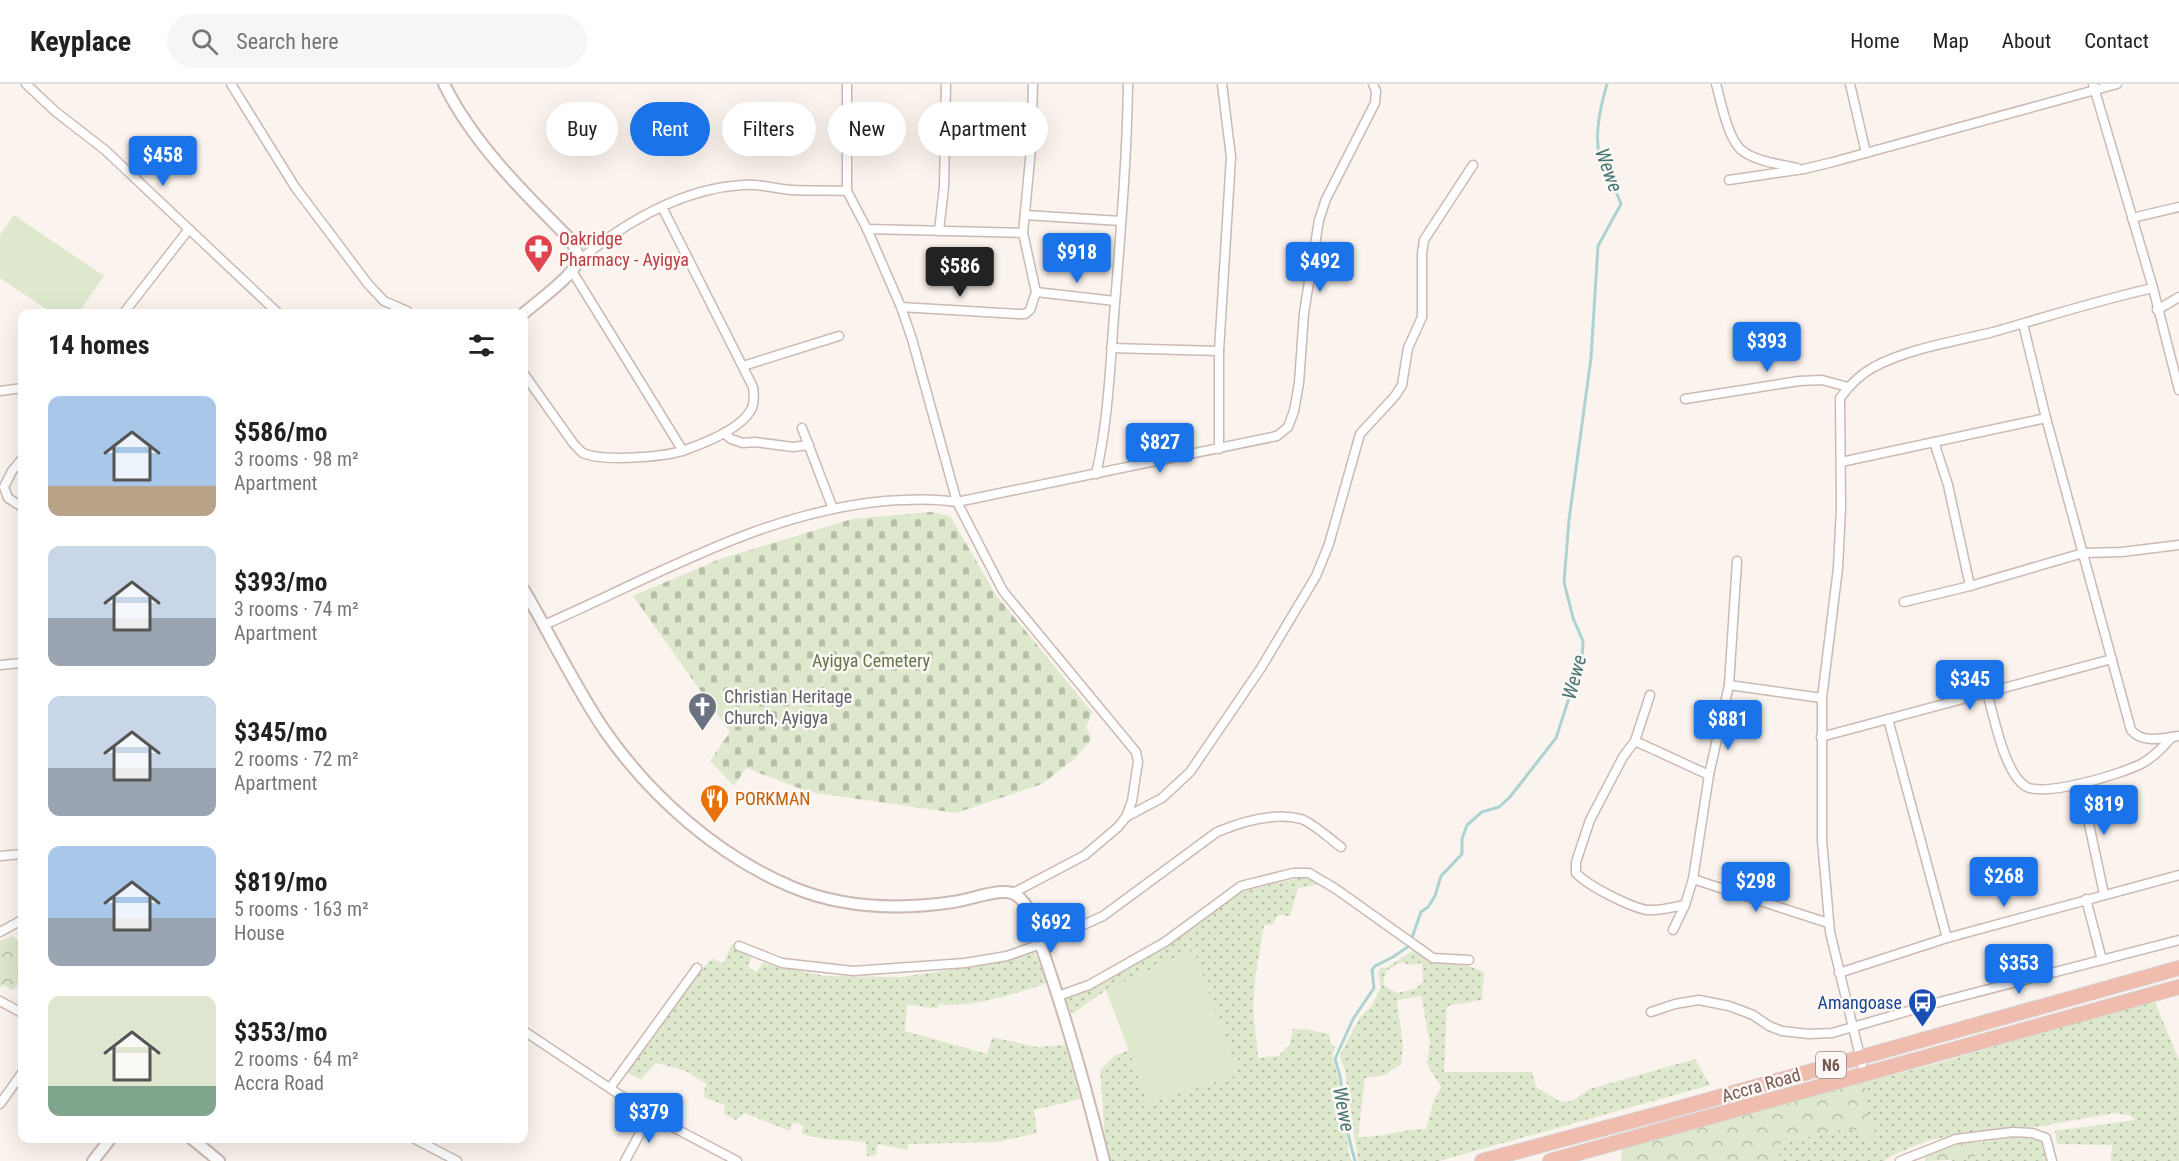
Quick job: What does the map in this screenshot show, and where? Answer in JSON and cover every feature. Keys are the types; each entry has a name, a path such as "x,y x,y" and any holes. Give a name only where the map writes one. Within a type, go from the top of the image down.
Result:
{"highway":[{"name":"Accra Road","path":"1482,1161 2179,968"},
{"name":"Accra Road","path":"1550,1161 2179,987"}],"street":[{"path":"26,84 56,112 105,150 274,309"},
{"path":"231,84 296,187 368,284 384,301 402,309"},
{"path":"444,84 453,103 496,161 570,238 576,251 575,266 683,451"},
{"path":"847,84 847,190 867,229 901,307 957,502 1004,591 1136,752 1138,762 1132,801 1126,817 1118,827 1085,855 1013,893"},
{"path":"939,231 945,187 946,84"},
{"path":"901,307 1025,314 1030,310 1036,292 1023,233 1031,149 1033,84"},
{"path":"1096,474 1104,439 1112,348 1127,143 1128,84"},
{"path":"1219,449 1219,351 1231,157 1222,84"},
{"path":"544,626 717,545 807,514 860,503 905,499 931,498 957,502 1277,436 1288,427 1294,411 1299,383 1304,314 1319,220 1326,199 1374,103 1376,91 1373,84"},
{"path":"1716,84 1733,140 1742,151 1760,159 1803,169"},
{"path":"1850,84 1866,153"},
{"path":"1729,180 1803,169 2094,87 2117,84"},
{"path":"2094,87 2153,288 2179,390"},
{"path":"1126,817 1162,798 1190,772 1261,668 1316,576 1329,544 1360,434 1395,396 1402,385 1408,348 1422,316 1424,240 1473,165"},
{"path":"528,309 606,238 643,215 698,193 743,184 791,190 847,190"},
{"path":"528,380 573,443 582,452 611,458 632,458 683,451 730,430 752,409 753,387 662,207"},
{"path":"2132,218 2179,207"},
{"path":"1025,215 1121,221"},
{"path":"127,309 189,229"},
{"path":"867,229 1023,233"},
{"path":"1864,1073 1828,923 1823,873 1822,698 1838,568 1840,398 1848,387 1874,367 1903,356 2153,288"},
{"path":"1036,292 1115,301"},
{"path":"2157,310 2179,297"},
{"path":"2023,324 2046,418 2131,730 2136,736 2145,739 2176,737"},
{"path":"743,366 838,336"},
{"path":"1112,348 1219,351"},
{"path":"1685,399 1799,381 1822,380 1848,387"},
{"path":"0,391 18,389"},
{"path":"1841,462 2046,418"},
{"path":"802,428 832,509"},
{"path":"724,433 731,439 743,443 755,442 793,447 809,445"},
{"path":"1934,442 1948,485 1970,586"},
{"path":"18,464 4,487 8,498 18,504"},
{"path":"1904,602 1970,586 2083,553 2122,552 2179,545"},
{"path":"1673,930 1685,905 1693,879 1709,775 1729,685 1737,561"},
{"path":"528,597 592,711 622,753 666,801 717,845 741,861 793,887 820,897 851,903 921,907 999,892 1013,893 1022,899 1041,944 1085,1081 1104,1161"},
{"path":"1821,737 2112,659"},
{"path":"0,665 18,663"},
{"path":"1729,685 1822,698"},
{"path":"1987,693 2006,758 2015,776 2025,787 2040,790 2078,784 2141,764 2176,737"},
{"path":"1650,695 1635,741 1623,757 1590,820 1576,862 1576,873 1595,886 1636,907 1650,910 1685,905"},
{"path":"1888,719 1947,938"},
{"path":"1635,741 1709,775"},
{"path":"2078,784 2084,801 2104,894"},
{"path":"738,946 782,963 853,971 965,963 1007,956 1041,944 1103,916 1217,832 1238,823 1274,817 1303,820 1341,847"},
{"path":"0,856 18,854"},
{"path":"1058,996 1089,985 1165,942 1241,886 1293,873 1309,873 1318,878 1433,958 1469,960"},
{"path":"1839,973 1947,938 2179,875"},
{"path":"1693,879 1828,923"},
{"path":"2086,899 2102,960"},
{"path":"0,932 18,922"},
{"path":"1651,1012 1675,1004 1699,1000 1729,1006 1753,1015 1769,1026 1782,1031 1809,1034 1832,1033 2179,940"},
{"path":"610,1088 697,968"},
{"path":"0,1001 18,1011"},
{"path":"528,1035 650,1114 737,1161"},
{"path":"0,1104 18,1079"},
{"path":"625,1161 650,1114"},
{"path":"1900,1161 1956,1139 2013,1132 2032,1133 2046,1138 2052,1161"},
{"path":"93,1161 107,1143"},
{"path":"197,1143 219,1161"},
{"path":"422,1143 457,1161"}],"green space":[{"path":"14,215 104,276 81,309 46,309 0,278 0,235"},
{"name":"Ayigya Cemetery","path":"931,512 950,516 996,595 1092,712 1086,727 1092,739 1074,759 1042,784 956,813 809,792 746,768 734,786 710,761 730,732 633,596 720,559 852,519"},
{"path":"1308,876 1319,884 1298,888 1290,916 1278,915 1273,924 1264,925 1253,1007 1258,1058 1278,1056 1289,1046 1293,1029 1329,1034 1330,1043 1335,1047 1332,1058 1338,1076 1349,1154 1352,1161 1111,1161 1105,1137 1100,1070 1114,1056 1129,1050 1149,1103 1194,950 1106,990 1072,1014 1065,998 1160,950 1239,892"},
{"path":"13,936 18,941 18,984 13,990 3,985 0,988 0,941"},
{"path":"732,944 752,956 748,967 756,972 763,963 825,976 901,977 977,966 1034,951 1047,983 980,1002 939,1004 937,1009 907,1004 905,1031 987,1054 992,1037 1035,1047 1066,1045 1080,1099 1034,1110 1037,1133 997,1142 909,1144 907,1150 878,1144 876,1155 867,1156 866,1142 824,1139 802,1134 803,1125 793,1122 790,1131 744,1113 736,1120 724,1114 725,1105 703,1097 706,1084 686,1071 656,1063 641,1079 625,1072 687,985 712,958 723,964"},
{"path":"1194,950 1238,1075 1149,1103 1106,990"},
{"path":"1414,950 1429,958 1455,961 1484,972 1482,1000 1447,1006 1444,1072 1532,1072 1536,1087 1561,1102 1572,1101 1590,1089 1695,1059 1710,1085 1439,1161 1358,1161 1345,1070 1340,1058 1360,1017 1371,1007 1381,987 1378,972 1381,967 1386,968","holes":["1401,962 1411,965 1422,963 1423,982 1415,989 1397,993 1383,985 1386,971","1421,996 1430,1043 1427,1064 1441,1087 1434,1100 1426,1129 1358,1137 1365,1078 1384,1075 1401,1064 1403,1047 1397,1000"]},
{"path":"2154,1000 2179,1060 2179,1161 2111,1161 2112,1145 2057,1144 2055,1131 2136,1120 2129,1115 2114,1113 2036,1127 1998,1129 1929,1140 1884,1161 1778,1161 1779,1143 1845,1129 1860,1131 1873,1121 1865,1110 1865,1082"},
{"path":"1865,1082 1865,1110 1873,1121 1875,1138 1871,1141 1862,1139 1860,1131 1845,1129 1779,1143 1778,1161 1621,1161 1622,1146"},
{"path":"2024,1136 2043,1141 2047,1161 1950,1161 1980,1152 1983,1142"},
{"path":"1983,1142 1980,1152 1970,1159 1925,1161 1925,1154 1960,1143"}],"waterway":[{"name":"Wewe","path":"1355,1161 1335,1059 1353,1019 1374,988 1372,970 1409,946 1421,912 1428,907 1435,896 1441,876 1462,854 1462,839 1467,825 1482,812 1499,807 1510,797 1556,738 1582,658 1583,641 1573,618 1564,582 1569,520 1591,358 1598,246 1621,204 1604,171 1598,150 1599,116 1607,84"}],"place":[{"name":"Oakridge Pharmacy - Ayigya","path":"538,274"},
{"name":"Christian Heritage Church, Ayigya","path":"703,732"},
{"name":"PORKMAN","path":"714,824"},
{"name":"Amangoase","path":"1923,1028"}]}
